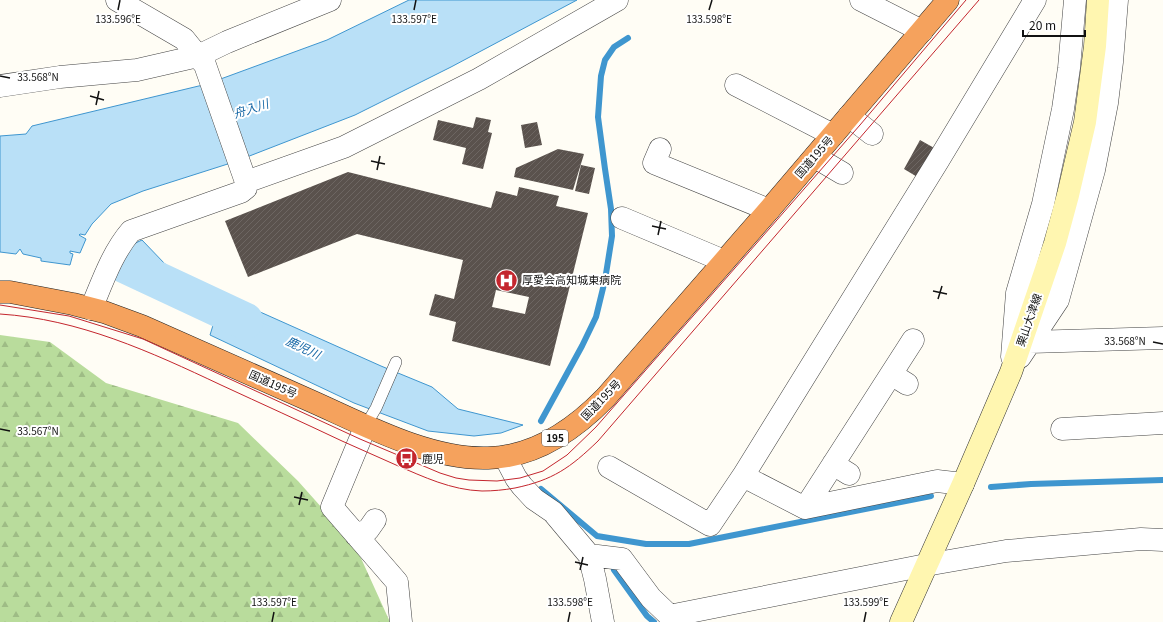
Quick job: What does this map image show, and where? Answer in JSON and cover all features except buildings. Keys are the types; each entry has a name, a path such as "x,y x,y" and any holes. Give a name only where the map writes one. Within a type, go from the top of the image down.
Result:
{"highway":[{"name":"国道195号","path":"0,292 10,292 73,304 142,326 371,417 415,445 469,458 505,456 522,452 553,440 570,429 588,415 611,391 815,157 948,0"}],"main road":[{"name":"栗山大津線","path":"901,622 1011,372 1055,243 1085,122 1095,46 1098,0"}],"street":[{"path":"91,309 123,240 131,231 241,192 246,188 245,179 202,60 184,39 117,0"},
{"path":"0,86 60,77 137,70 202,60 227,42 330,0"},
{"path":"245,179 344,147 479,79 617,0"},
{"path":"861,0 922,31"},
{"path":"609,467 710,526 743,476 938,161 1035,0"},
{"path":"1011,372 1018,293 1043,204 1054,157 1069,68 1075,0"},
{"path":"1011,372 1058,300 1094,170 1107,103 1117,0"},
{"path":"736,85 833,135"},
{"path":"849,116 872,134"},
{"path":"660,149 654,163 769,210"},
{"path":"815,157 842,173"},
{"path":"622,218 724,261"},
{"path":"1030,342 1163,338"},
{"path":"804,508 841,469 899,379 913,340"},
{"path":"371,417 332,507 397,582 401,622"},
{"path":"1062,429 1163,424"},
{"path":"505,456 516,478 522,486 534,499 553,512 588,555 595,579 603,622"},
{"path":"743,476 804,508 937,481 963,484"},
{"path":"356,535 368,530 375,520"},
{"path":"588,555 622,559 664,617 926,565 1006,551 1141,539 1163,540"}],"lane":[{"path":"371,417 396,362"}],"green space":[{"path":"0,335 50,342 106,383 238,423 298,481 355,545 390,622 0,622"}],"water":[{"name":"舟入川","path":"409,0 577,0 451,67 355,115 234,162 143,191 111,204 92,224 85,235 79,235 86,239 80,253 70,251 70,253 73,254 70,265 41,261 41,258 23,254 20,249 16,254 0,252 0,136 26,134 32,126 207,84 327,40"},
{"path":"142,240 165,264 193,282 381,366 432,387 458,409 523,425 501,433 474,436 428,431 354,403 210,335 218,309 145,273 137,290 117,271 127,247"}],"waterway":[{"path":"541,421 596,317 605,280 612,236 611,209 598,117 601,76 605,60 614,47 628,38"},
{"name":"鹿児川","path":"121,263 245,321"},
{"path":"991,487 1031,484 1163,480"},
{"path":"541,489 597,536 646,544 689,544 931,496"},
{"path":"614,570 647,616 654,622"}],"tram line":[{"path":"0,305 69,316 143,339 360,439 440,473 456,478 497,481 520,478 543,471 567,455 596,427 860,125 966,0"},
{"path":"0,314 29,317 58,323 86,330 141,349 342,441 427,478 459,488 482,491 503,490 528,485 551,477 560,472 579,459 598,441 979,0"}],"place":[{"name":"厚愛会高知城東病院","path":"507,280"},
{"name":"鹿児","path":"406,459"}]}
